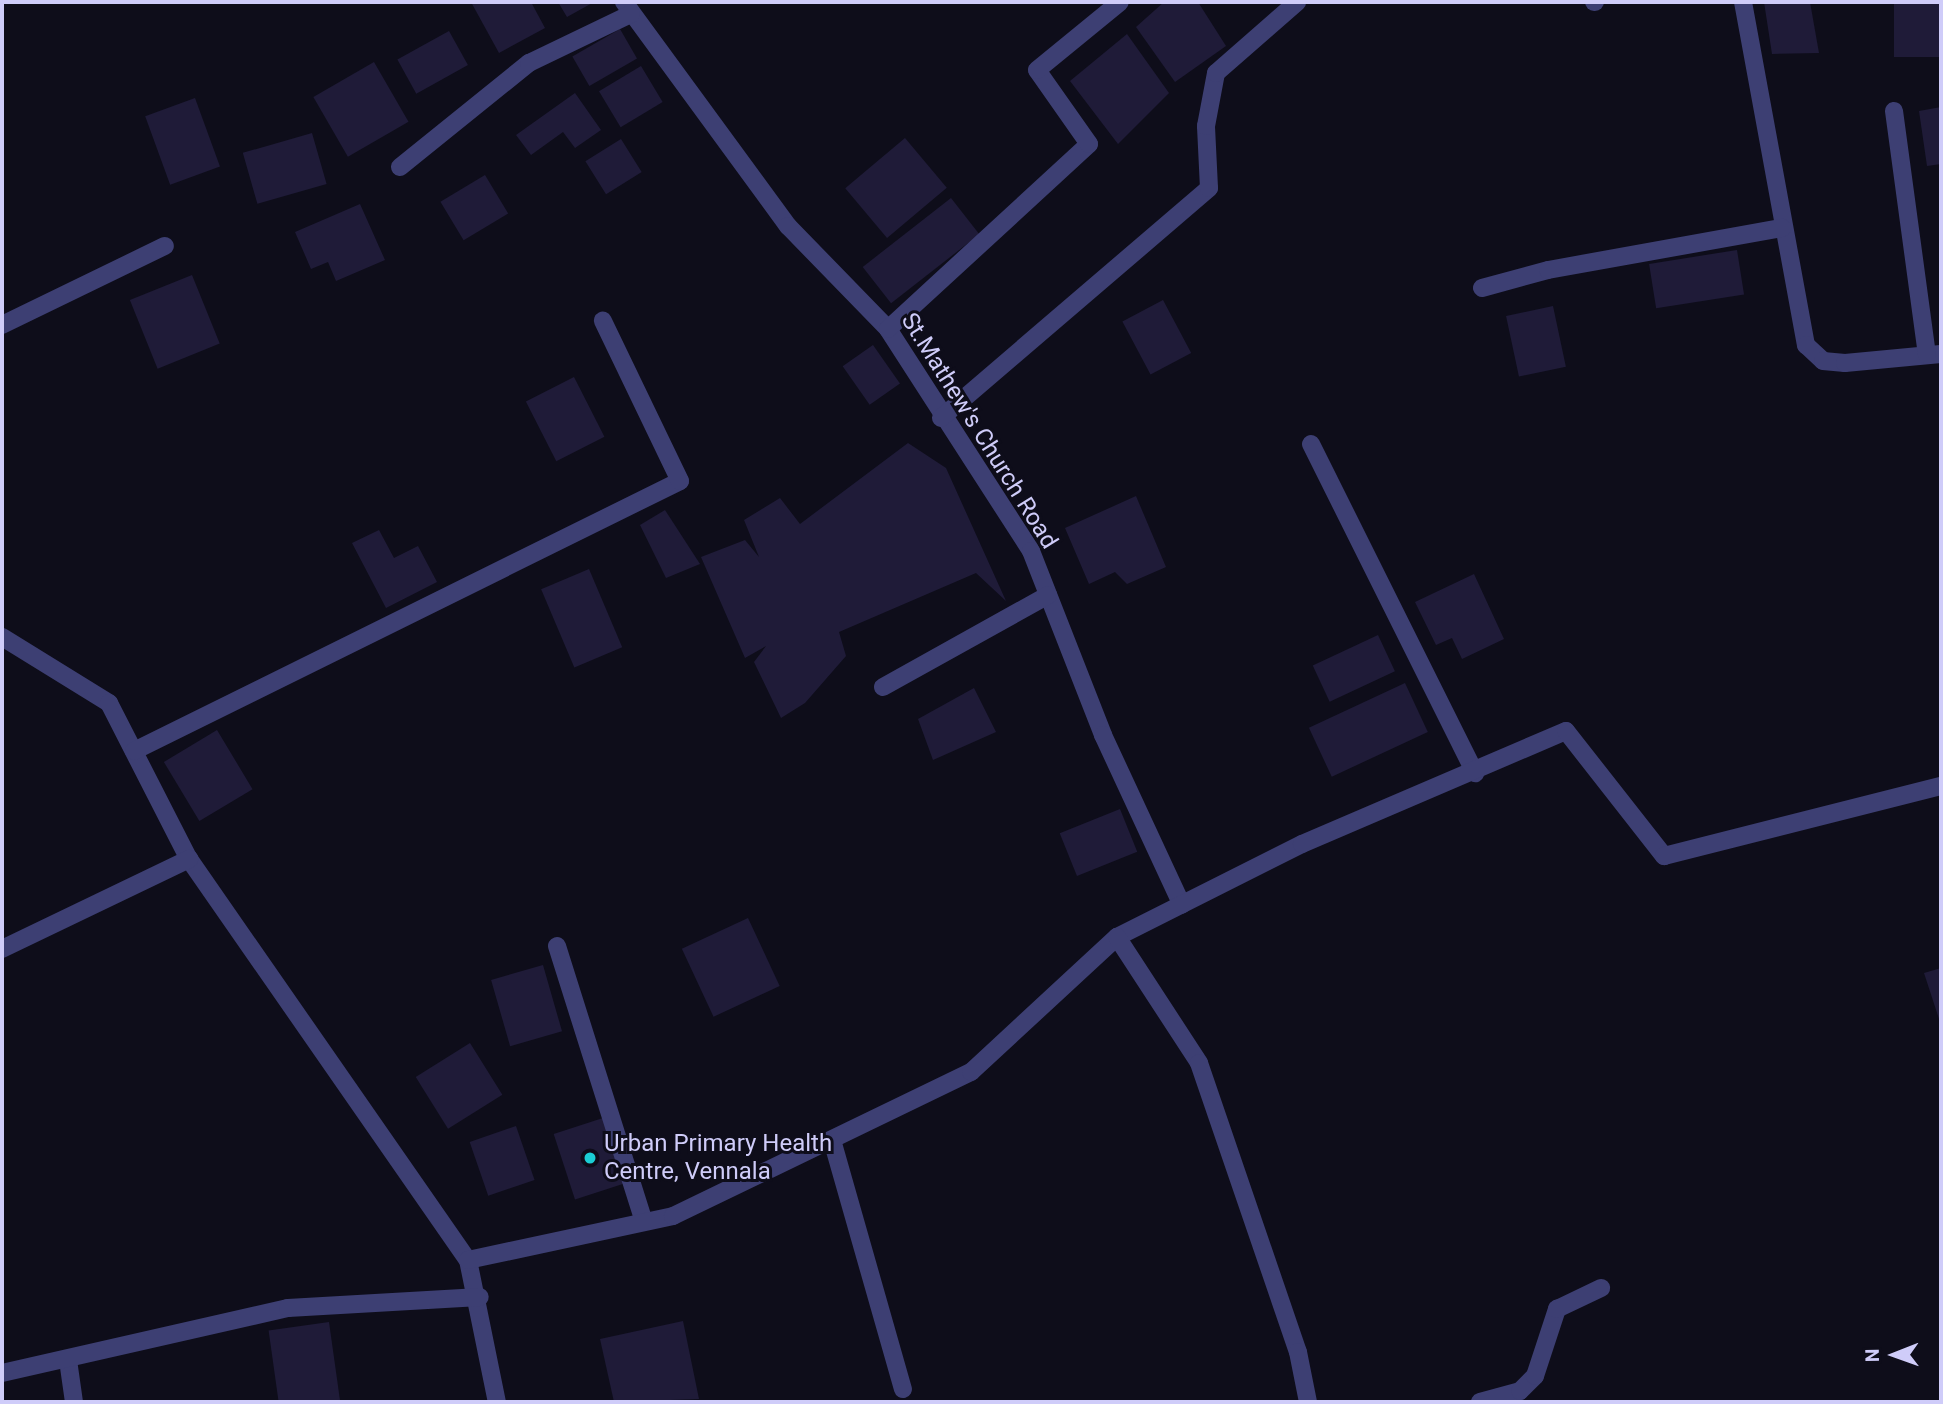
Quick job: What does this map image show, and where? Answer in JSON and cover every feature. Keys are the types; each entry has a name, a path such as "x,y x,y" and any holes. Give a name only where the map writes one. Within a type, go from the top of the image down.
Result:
{"street":[{"path":"888,329 1089,144 1037,70 1120,2"},
{"path":"941,418 1209,188 1206,126 1216,73 1297,2"},
{"path":"1743,2 1782,228 1806,345 1823,361 1934,355 1894,111"},
{"path":"400,167 529,64 628,8"},
{"name":"St.Mathew's Church Road","path":"628,8 788,226 888,329 941,418 1031,551 1103,735 1182,905"},
{"path":"1482,288 1548,270 1782,228"},
{"path":"2,325 165,246"},
{"path":"134,751 680,481 603,321"},
{"path":"1311,444 1475,773"},
{"path":"883,687 1048,596"},
{"path":"2,637 109,703 189,859 468,1260 480,1297 497,1402"},
{"path":"468,1260 673,1216 832,1140 971,1072 1117,937 1302,844 1475,773 1566,731 1664,856 1941,786"},
{"path":"2,949 189,859"},
{"path":"1117,937 1199,1063 1298,1352 1308,1402"},
{"path":"557,946 644,1222"},
{"path":"832,1140 903,1389"},
{"path":"1480,1402 1520,1391 1535,1376 1557,1309 1601,1288"},
{"path":"2,1373 309,1305 480,1297"},
{"path":"68,1360 74,1402"}],"building":[{"path":"471,2 531,2 545,28 499,53"},
{"path":"558,2 594,2 567,17"},
{"path":"1164,2 1198,2 1226,46 1175,82 1136,27"},
{"path":"1764,2 1810,2 1819,53 1772,54"},
{"path":"1894,2 1941,2 1941,57 1894,57"},
{"path":"620,29 637,58 589,86 572,56"},
{"path":"449,31 468,65 416,94 397,60"},
{"path":"1127,34 1169,93 1118,144 1070,81"},
{"path":"374,62 408,122 348,157 313,97"},
{"path":"641,66 663,102 621,127 599,91"},
{"path":"575,93 601,130 575,148 563,132 531,155 516,135"},
{"path":"195,98 220,167 170,185 145,116"},
{"path":"1941,107 1941,164 1927,166 1919,111"},
{"path":"312,133 327,184 257,204 243,153"},
{"path":"905,138 947,188 887,238 845,188"},
{"path":"621,139 642,172 606,194 585,161"},
{"path":"485,175 508,214 464,240 440,202"},
{"path":"951,198 979,234 891,303 863,267"},
{"path":"360,204 385,260 336,281 328,262 311,269 295,232"},
{"path":"1737,250 1744,294 1656,308 1649,264"},
{"path":"192,275 220,344 158,369 130,300"},
{"path":"1163,300 1191,353 1151,375 1122,322"},
{"path":"1553,306 1566,367 1519,377 1506,316"},
{"path":"873,345 900,384 870,405 843,366"},
{"path":"574,377 604,437 556,461 526,402"},
{"path":"908,443 946,468 1006,601 976,573 839,632 846,656 805,703 781,718 754,662 766,646 745,658 701,557 745,540 759,557 744,520 780,498 800,524"},
{"path":"1136,496 1166,567 1127,584 1115,572 1089,584 1065,528"},
{"path":"665,510 700,564 666,578 640,525"},
{"path":"379,530 394,558 418,546 437,582 386,608 352,543"},
{"path":"589,569 622,647 574,668 541,589"},
{"path":"1474,574 1504,639 1462,659 1452,638 1436,645 1415,602"},
{"path":"1378,635 1395,671 1330,702 1313,665"},
{"path":"1405,683 1428,732 1332,777 1309,728"},
{"path":"974,688 996,732 933,760 918,719"},
{"path":"217,730 253,789 199,821 164,762"},
{"path":"1120,809 1137,852 1077,876 1060,833"},
{"path":"748,918 780,986 714,1017 682,949"},
{"path":"543,965 562,1031 510,1046 491,980"},
{"path":"1941,968 1941,1025 1924,973"},
{"path":"470,1043 502,1095 448,1129 416,1077"},
{"name":"Urban Primary Health Centre, Vennala","path":"606,1117 627,1183 575,1200 554,1134"},
{"path":"516,1126 535,1180 488,1196 470,1142"},
{"path":"683,1321 699,1399 614,1402 600,1339"},
{"path":"329,1322 340,1402 279,1402 269,1330"}],"place":[{"name":"Urban Primary Health Centre, Vennala","path":"590,1158"}]}
